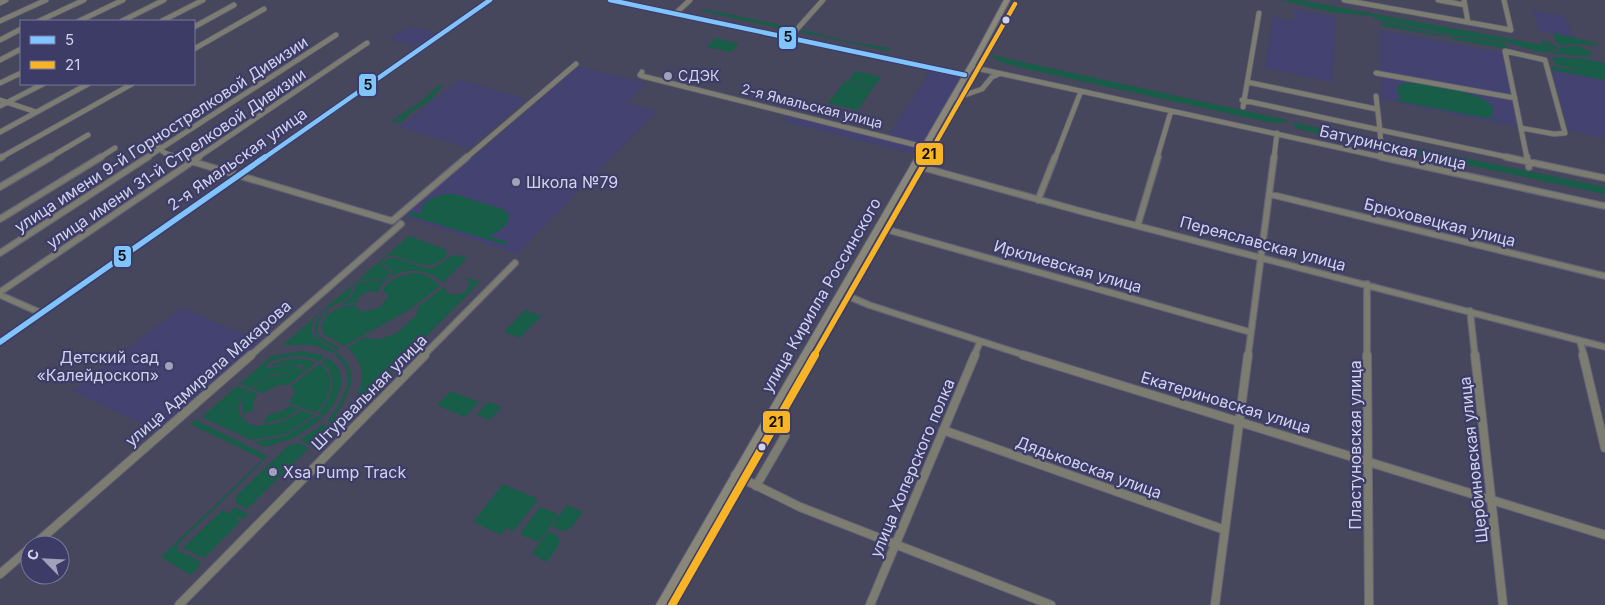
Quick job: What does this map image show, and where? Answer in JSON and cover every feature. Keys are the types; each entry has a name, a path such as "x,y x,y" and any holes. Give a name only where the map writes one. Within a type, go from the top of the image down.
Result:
{"main road":[{"name":"улица Кирилла Россинского","path":"662,605 971,67 1007,0"}],"street":[{"path":"0,3 6,0"},
{"path":"0,21 46,0"},
{"path":"41,20 84,0"},
{"path":"81,20 123,0"},
{"path":"124,20 164,0"},
{"path":"164,20 203,0"},
{"name":"2-я Ямальская улица","path":"0,342 490,0"},
{"path":"610,0 965,75"},
{"path":"675,14 690,0"},
{"path":"789,38 823,0"},
{"path":"1344,0 1511,30 1504,0"},
{"path":"1438,0 1464,2 1468,22"},
{"path":"195,26 234,4"},
{"path":"195,48 264,10"},
{"path":"1260,12 1243,102 1380,130 1529,164 1605,178"},
{"path":"0,40 20,30"},
{"name":"улица имени 9-й Горнострелковой Дивизии","path":"0,253 161,151 336,35"},
{"name":"улица имени 31-й Стрелковой Дивизии","path":"0,294 367,43"},
{"path":"0,60 20,50"},
{"path":"1521,128 1554,134 1565,133 1545,60 1506,51 1521,128 1529,164"},
{"path":"157,142 161,151 237,176 392,221 576,64"},
{"name":"Батуринская улица","path":"971,67 1605,206"},
{"name":"2-я Ямальская улица","path":"642,72 640,75 642,76 924,147"},
{"path":"1376,73 1515,98"},
{"path":"0,84 20,74"},
{"path":"951,100 982,89 992,77 1002,74"},
{"path":"1247,82 1376,109"},
{"path":"0,106 41,85"},
{"path":"0,132 86,85"},
{"path":"0,158 130,85"},
{"path":"1038,200 1081,91"},
{"path":"1376,96 1376,109 1380,114 1381,156"},
{"path":"0,100 36,112"},
{"path":"1138,224 1171,111"},
{"path":"1215,605 1277,133"},
{"path":"0,187 88,135"},
{"path":"0,219 115,148"},
{"name":"Переяславская улица","path":"914,165 1038,200 1138,224 1605,347"},
{"name":"Брюховецкая улица","path":"1269,194 1605,276"},
{"name":"улица Адмирала Макарова","path":"45,535 401,224"},
{"name":"Ирклиевская улица","path":"878,227 1250,332"},
{"name":"Штурвальная улица","path":"179,605 515,263"},
{"name":"Пластуновская улица","path":"1367,284 1370,461 1369,605"},
{"name":"Екатериновская улица","path":"841,292 869,305 980,342 1491,498 1605,536"},
{"path":"0,294 41,313"},
{"name":"Щербиновская улица","path":"1470,311 1503,605"},
{"path":"1580,341 1605,448"},
{"name":"улица Хоперского полка","path":"870,605 980,342"},
{"path":"756,486 785,436 779,424 767,420"},
{"name":"Дядьковская улица","path":"943,430 1224,530"},
{"path":"735,475 800,507 896,544 1035,602 1052,605"},
{"path":"0,574 20,557"}],"shaded area":[{"path":"1295,10 1336,17 1332,82 1265,68 1273,17 1294,21"},
{"path":"1532,10 1565,16 1572,37 1540,31"},
{"path":"410,26 438,34 419,47 390,39"},
{"path":"1380,30 1503,53 1517,127 1381,99"},
{"name":"Школа №79","path":"578,67 647,83 626,103 657,111 517,254 404,216"},
{"path":"1552,70 1605,80 1605,138 1569,131"},
{"path":"930,71 961,77 916,153 913,154 783,121 788,115 886,139"},
{"path":"460,80 527,99 469,148 399,127"},
{"name":"Детский сад «Калейдоскоп»","path":"181,308 261,341 157,431 73,391"}],"green space":[{"path":"1281,0 1299,0 1543,45 1541,40 1554,44 1541,48 1555,45 1558,48 1548,52 1540,52 1506,42 1452,35 1373,18 1373,16 1331,12"},
{"path":"704,9 795,28 793,31 702,11"},
{"path":"1380,21 1444,35 1448,37 1382,26"},
{"path":"803,30 846,41 890,48 888,51 800,32"},
{"path":"1553,33 1600,44 1595,44 1601,46 1574,44 1560,46 1558,44 1566,43 1556,43"},
{"path":"1452,36 1504,43 1508,49 1452,39"},
{"path":"715,38 739,44 731,52 707,47"},
{"path":"1579,46 1594,54 1589,54 1589,57 1552,53 1560,48"},
{"path":"987,54 1287,120 1288,122 1272,123 1022,68 1001,62"},
{"path":"1549,58 1585,59 1605,63 1605,80 1552,70 1552,66 1590,72 1555,64 1554,59"},
{"path":"855,71 881,77 874,87 848,81"},
{"path":"845,81 873,88 858,110 828,103"},
{"path":"1404,83 1435,86 1473,95 1491,105 1493,114 1488,117 1507,122 1397,101 1397,98 1403,99 1397,92 1397,87"},
{"path":"439,85 443,85 431,100 411,112 401,123 395,123 402,119 398,118 394,123 390,122 421,101"},
{"path":"1296,123 1605,187 1605,194 1302,130 1295,127 1293,124"},
{"path":"446,194 455,194 505,210 509,216 507,224 499,231 488,236 508,242 505,245 408,215 412,212 421,214 426,202"},
{"path":"409,236 445,249 447,254 438,262 428,265 418,264 400,257 392,256 385,258 381,265 390,272 387,277 383,279 367,279 354,284 347,298 322,313 313,323 313,337 335,351 332,353 314,345 283,345"},
{"path":"458,255 467,258 443,283 427,273 408,271 399,273 383,283 378,292 368,291 358,297 358,303 346,303 335,307 350,298 357,284 366,281 383,280 391,276 392,270 383,264 387,259 398,258 424,268 430,268 438,266 450,257"},
{"path":"406,274 427,275 440,286 409,310 344,346 322,333 325,332 321,329 322,323 329,314 344,306 355,305 361,312 379,308 389,296 383,291 389,283"},
{"path":"465,277 480,282 347,416 357,398 362,381 362,372 355,355 347,348 363,338 380,339 397,333 415,317 419,306 444,287 449,294 456,295 464,292 470,284"},
{"path":"335,307 321,318 318,323 317,333 340,348 337,350 317,338 314,328 320,317"},
{"path":"525,310 541,316 520,338 504,332"},
{"path":"302,351 325,356 318,361 313,358 299,356 278,359 267,364 267,368 295,365 301,368 298,371 271,375 249,388 240,384 271,356"},
{"path":"337,353 350,368 351,376 348,393 334,418 337,421 331,424 328,421 347,388 348,379 347,371 342,362 334,354"},
{"path":"299,358 316,362 288,385 278,385 263,393 251,388 267,378 302,370 304,367 301,364 269,366 280,361"},
{"path":"328,358 340,372 341,387 334,402 324,416 318,414 330,394 332,381 331,374 321,362"},
{"path":"319,364 329,375 330,381 328,394 321,407 316,413 289,403 295,392 291,386"},
{"path":"237,386 248,390 238,407 241,417 247,423 265,425 276,423 301,410 314,415 285,434 251,440 202,417"},
{"path":"249,390 258,394 254,400 254,409 243,415 242,402"},
{"path":"451,391 479,402 465,417 437,405"},
{"path":"488,402 502,407 490,420 477,415"},
{"path":"290,406 299,409 285,418 263,424 268,415 282,411"},
{"path":"316,416 323,418 294,438 265,447 254,442 285,436"},
{"path":"196,420 268,456 177,545 178,551 201,561 198,564 200,566 191,575 161,557 263,459 190,424"},
{"path":"323,424 328,427 337,425 315,448 300,440"},
{"name":"Xsa Pump Track","path":"299,443 309,448 247,509 236,503 236,496 288,446"},
{"path":"503,484 538,499 514,531 506,528 501,535 473,522"},
{"path":"567,505 583,512 570,529 561,531 552,527"},
{"path":"235,507 248,514 243,519 239,517 236,520 240,522 204,558 183,548 222,510 229,513"},
{"path":"540,507 559,515 538,542 520,534"},
{"path":"548,531 558,536 560,543 547,562 532,554"}],"transit line":[{"name":"5","path":"0,342 490,0"},
{"name":"5","path":"610,0 965,75"},
{"name":"21","path":"672,605 1015,4"}],"place":[{"name":"СДЭК","path":"668,76"},
{"name":"Школа №79","path":"516,182"},
{"name":"Детский сад «Калейдоскоп»","path":"169,366"},
{"name":"Xsa Pump Track","path":"273,472"}]}
